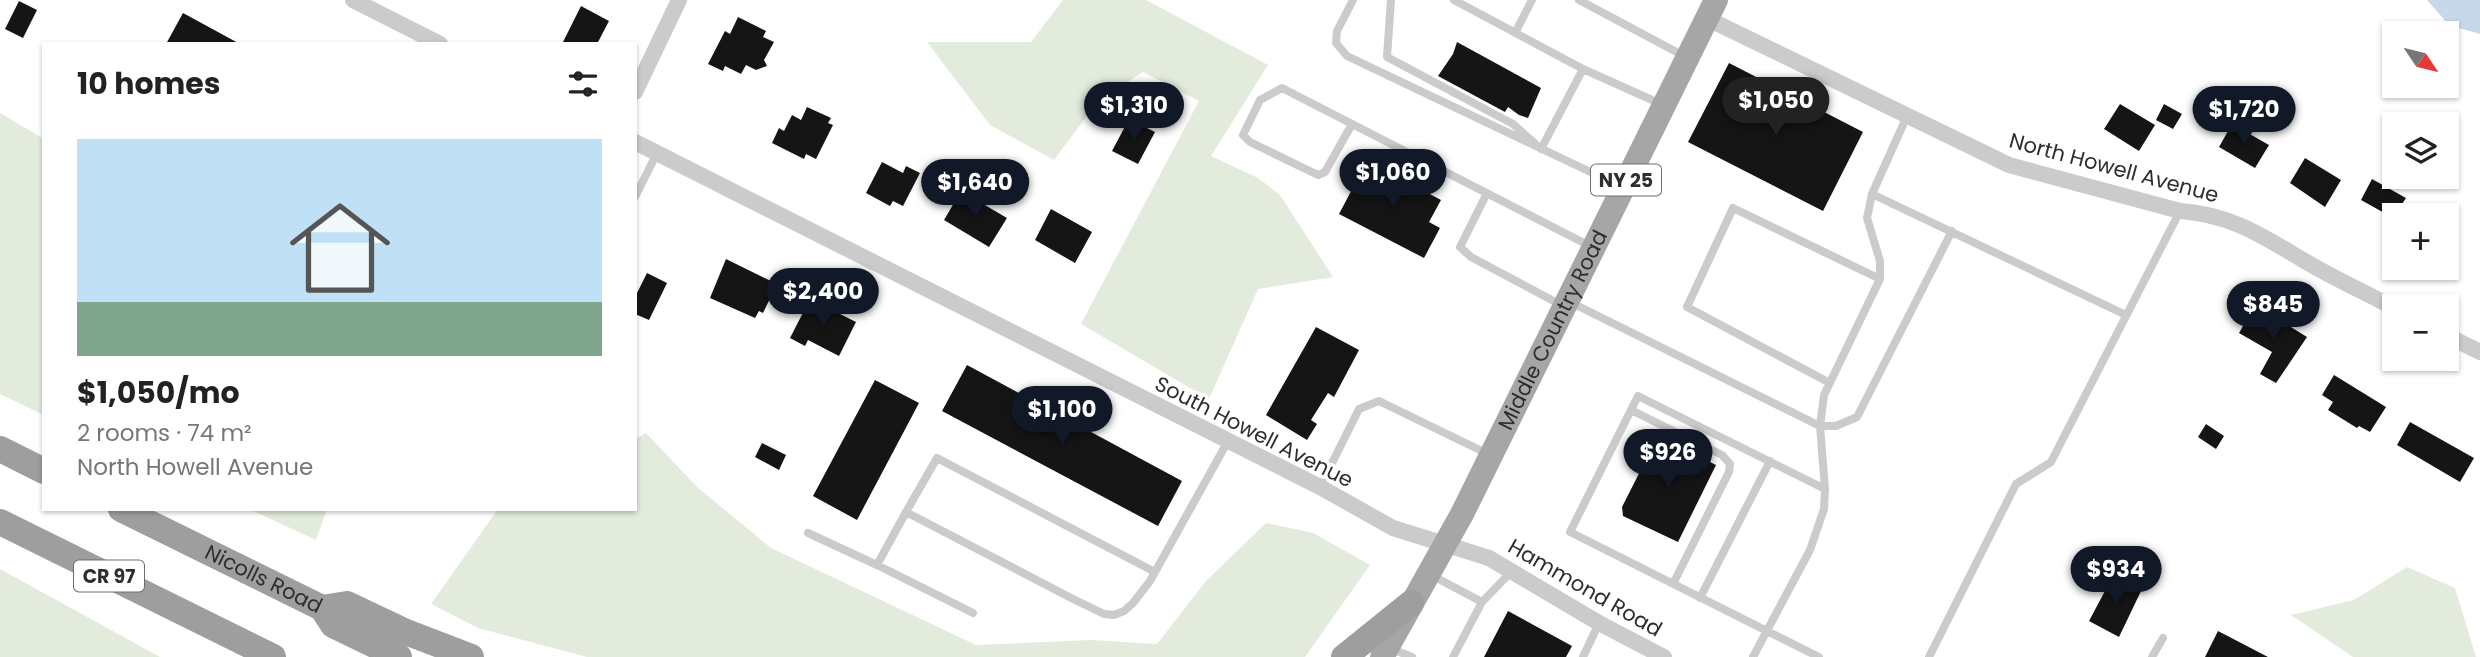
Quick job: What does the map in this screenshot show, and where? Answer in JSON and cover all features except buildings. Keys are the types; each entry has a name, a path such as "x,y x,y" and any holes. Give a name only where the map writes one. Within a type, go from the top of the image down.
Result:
{"highway":[{"path":"0,449 42,470"},
{"name":"Nicolls Road","path":"125,511 322,608 333,625 399,657"},
{"name":"CR 97","path":"0,522 273,657"},
{"path":"1344,657 1411,603"},
{"path":"322,608 347,604 406,632 471,657"},
{"path":"217,629 261,657"}],"main road":[{"name":"Middle Country Road","path":"1385,652 1491,455 1711,9"}],"street":[{"path":"353,0 436,42"},
{"path":"637,88 679,0"},
{"name":"North Howell Avenue","path":"1711,9 1907,116 2009,165 2180,211 2205,213 2244,225 2382,301"},
{"name":"South Howell Avenue","path":"637,143 1320,487 1393,528 1444,545"},
{"path":"2459,342 2480,352"},
{"name":"Hammond Road","path":"1444,545 1489,558 1599,623 1664,657"}],"lane":[{"path":"1353,0 1337,32 1336,43 1347,56 1623,187"},
{"path":"1391,0 1387,57 1513,124 1541,149"},
{"path":"1454,0 1583,69 1663,105"},
{"path":"1516,33 1532,0"},
{"path":"1578,0 1687,57"},
{"path":"1541,149 1583,69"},
{"path":"1352,124 1325,172 1318,175 1250,142 1242,135 1260,100 1282,88 1487,193 1593,248"},
{"path":"1753,657 1810,550 1824,509 1820,426 1824,395 1880,279 1880,261 1867,218 1871,194 1907,116"},
{"path":"637,193 657,153"},
{"path":"1487,193 1460,247 1471,257 1820,426 1836,426 1857,417 1952,231"},
{"path":"1871,194 2126,315"},
{"path":"1830,383 1687,307 1733,208 1880,279"},
{"path":"1930,657 2017,484 2052,462 2180,211"},
{"path":"1819,657 1570,532 1639,396 1825,489"},
{"path":"1320,487 1359,409 1379,401 1491,455"},
{"path":"1631,410 1722,455 1730,464 1729,472 1673,584"},
{"path":"906,512 1104,614 1114,615 1124,611 1142,592 1228,441"},
{"path":"877,565 937,458 1155,572"},
{"path":"1700,598 1770,461"},
{"path":"808,533 973,613"},
{"path":"1453,657 1482,602 1512,571"},
{"path":"1428,573 1482,602"},
{"path":"1583,657 1599,623"},
{"path":"2152,657 2163,638"},
{"path":"1385,652 1412,657"}],"green space":[{"path":"1063,0 1146,0 1268,65 1211,156 1258,178 1280,195 1333,277 1258,289 1209,399 1081,324 1199,101 1143,72 1098,101 1054,160 990,125 927,42 1031,42"},
{"path":"0,113 42,138 42,414 0,394"},
{"path":"646,433 697,487 771,548 976,645 1090,640 1157,644 1206,581 1266,523 1313,533 1370,565 1305,657 587,657 478,628 431,604 497,511 637,511 637,438"},
{"path":"253,511 326,511 316,540"},
{"path":"2407,567 2455,588 2476,657 2353,657 2291,615 2354,600"},
{"path":"0,569 160,657 0,657"}],"water":[{"path":"2427,0 2480,0 2480,34 2459,28 2459,21 2445,21"}]}
